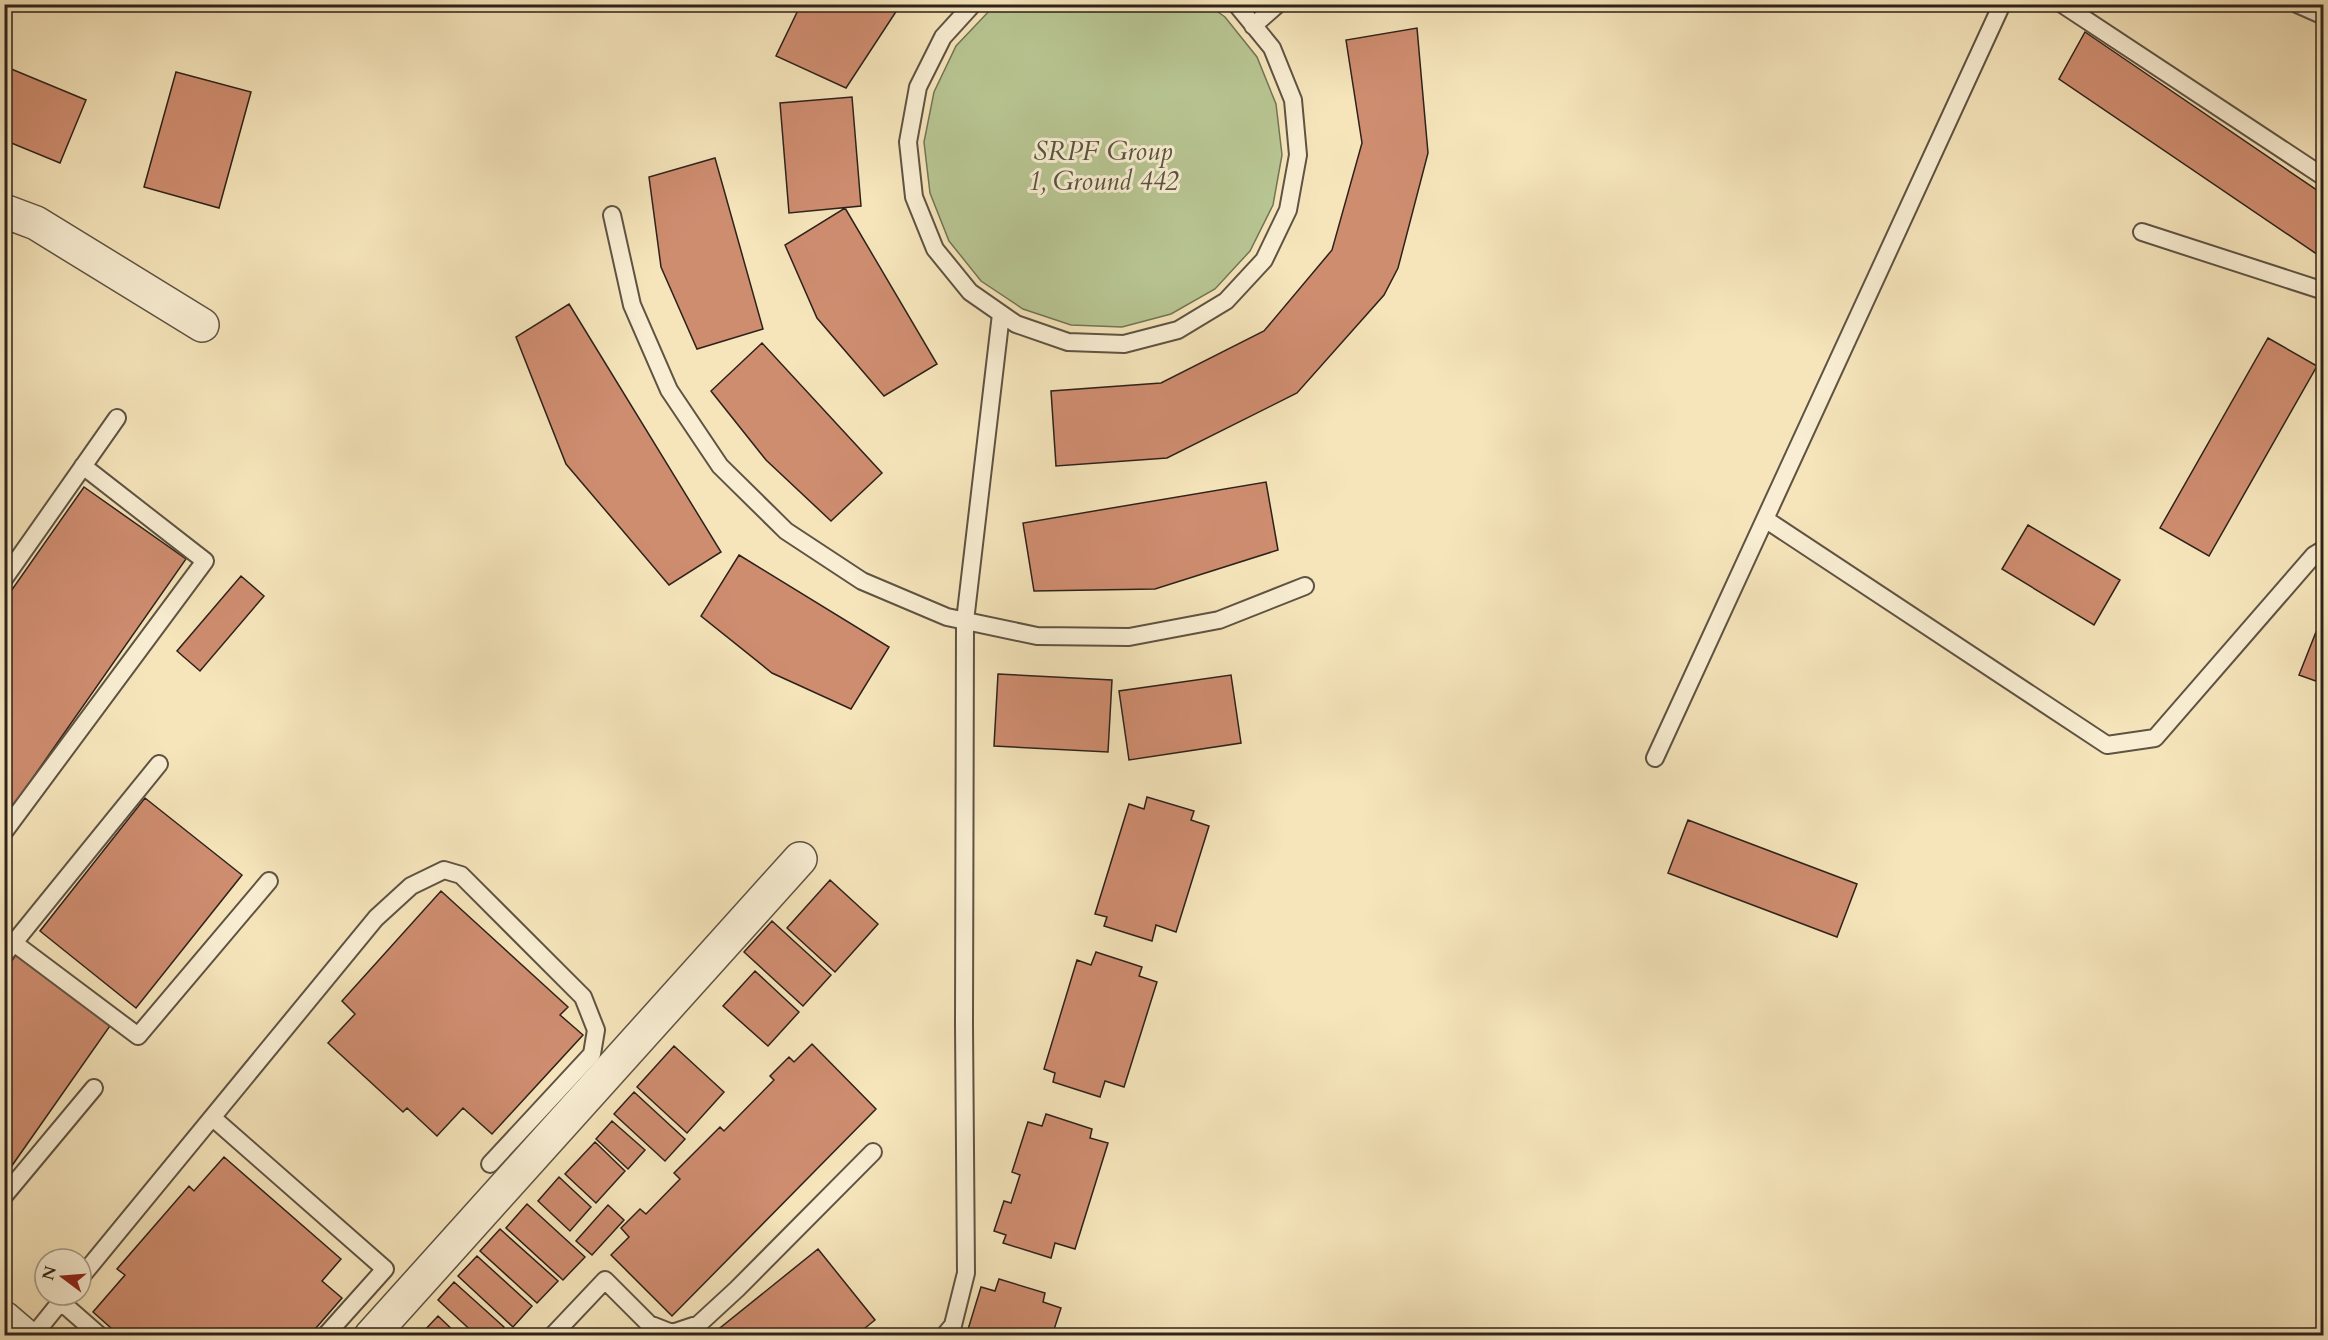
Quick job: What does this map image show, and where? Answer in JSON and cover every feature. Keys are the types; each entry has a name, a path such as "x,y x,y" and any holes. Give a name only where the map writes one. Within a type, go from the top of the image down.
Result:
{"street":[{"path":"4,211 36,223 202,325"},
{"path":"371,1335 800,859"},
{"path":"4,1318 25,1335"}],"lane":[{"path":"973,4 943,37 918,87 908,142 914,197 935,249 970,292 1016,324 1068,342 1124,344 1178,330 1226,301 1264,260 1288,210 1298,155 1293,100 1272,48 1236,4"},
{"path":"1253,26 1278,4"},
{"path":"1655,758 2002,4"},
{"path":"2062,4 2324,177"},
{"path":"2296,4 2324,16"},
{"path":"612,215 632,305 669,390 720,466 786,531 862,581 947,617 1037,636 1129,637 1219,620 1305,586"},
{"path":"2142,232 2324,291"},
{"path":"944,1335 953,1325 966,1273 963,1025 965,621 1001,314"},
{"path":"4,579 117,418"},
{"path":"4,832 205,561 83,466"},
{"path":"1765,519 2107,745 2155,738 2314,555 2324,549"},
{"path":"159,764 9,949 138,1036 269,881"},
{"path":"93,1263 376,918 411,886 444,870 461,875 583,997 596,1030 592,1054 490,1164"},
{"path":"4,1196 94,1088"},
{"path":"213,1118 385,1269 326,1335"},
{"path":"552,1335 605,1280 649,1324 672,1333 699,1324 737,1289 873,1152"},
{"path":"33,1335 56,1307"},
{"path":"72,1307 100,1335"}],"green space":[{"name":"SRPF Group 1, Ground 442","path":"1207,4 1225,17 1257,57 1276,104 1282,155 1273,205 1250,251 1215,289 1171,314 1122,327 1071,325 1023,309 981,281 949,241 930,193 924,142 934,92 956,46 991,9 998,5"}],"building":[{"path":"801,4 901,4 846,88 776,56"},
{"path":"1417,28 1428,153 1398,268 1384,295 1297,393 1167,458 1056,466 1051,391 1161,383 1264,331 1332,250 1362,143 1346,40"},
{"path":"2085,32 2324,195 2324,259 2059,79"},
{"path":"4,66 86,100 60,163 4,140"},
{"path":"176,72 251,92 219,208 144,187"},
{"path":"852,97 861,206 789,213 780,103"},
{"path":"715,158 763,329 697,349 661,267 649,177"},
{"path":"845,208 937,364 884,396 817,318 785,245"},
{"path":"569,304 721,552 669,585 566,464 516,337"},
{"path":"2268,338 2317,366 2209,556 2160,528"},
{"path":"762,343 882,473 831,521 766,460 711,391"},
{"path":"1266,482 1278,550 1155,589 1034,591 1023,523"},
{"path":"84,487 186,559 4,819 4,601"},
{"path":"2028,525 2120,580 2094,625 2002,569"},
{"path":"739,555 889,647 851,709 772,673 701,616"},
{"path":"241,576 264,596 200,671 177,651"},
{"path":"2316,632 2324,635 2324,684 2299,675"},
{"path":"998,674 1112,680 1108,752 994,746"},
{"path":"1231,675 1241,743 1129,760 1119,691"},
{"path":"1147,797 1194,811 1191,820 1209,826 1176,932 1156,925 1152,941 1104,926 1107,917 1095,914 1129,804 1144,809"},
{"path":"145,798 242,875 136,1008 40,931"},
{"path":"1688,820 1857,884 1837,937 1668,873"},
{"path":"830,880 878,924 835,972 787,928"},
{"path":"441,891 568,1007 560,1015 583,1035 492,1134 463,1108 437,1136 407,1108 403,1112 328,1043 355,1014 342,1001"},
{"path":"772,921 831,975 803,1006 744,952"},
{"path":"1096,952 1142,967 1139,976 1157,982 1124,1087 1105,1081 1100,1097 1053,1082 1055,1073 1044,1069 1077,960 1091,965"},
{"path":"16,955 112,1023 4,1177 4,971"},
{"path":"755,971 799,1012 768,1046 723,1006"},
{"path":"812,1044 876,1109 672,1316 611,1255 629,1237 621,1228 640,1209 646,1214 680,1179 674,1173 720,1127 724,1131 774,1080 770,1076 789,1057 794,1062"},
{"path":"674,1046 724,1092 687,1133 637,1087"},
{"path":"634,1092 685,1139 665,1161 614,1114"},
{"path":"1046,1114 1092,1129 1090,1138 1108,1143 1075,1249 1055,1243 1051,1258 1003,1243 1006,1235 994,1231 1004,1201 1011,1203 1020,1175 1012,1172 1028,1122 1042,1126"},
{"path":"612,1121 645,1150 628,1169 596,1139"},
{"path":"595,1142 625,1171 596,1203 565,1174"},
{"path":"224,1157 341,1259 322,1281 342,1298 309,1336 120,1336 93,1312 125,1275 117,1269 189,1186 194,1191"},
{"path":"559,1177 591,1207 570,1231 538,1201"},
{"path":"527,1204 585,1257 563,1280 506,1228"},
{"path":"608,1205 624,1220 592,1255 576,1241"},
{"path":"500,1229 558,1281 537,1303 480,1251"},
{"path":"818,1249 875,1320 855,1336 710,1336"},
{"path":"477,1256 532,1306 513,1327 458,1276"},
{"path":"999,1279 1045,1293 1043,1302 1061,1308 1052,1336 966,1336 981,1287 995,1291"},
{"path":"454,1282 504,1327 497,1336 477,1336 438,1300"},
{"path":"438,1316 459,1336 425,1336 422,1333"}]}
